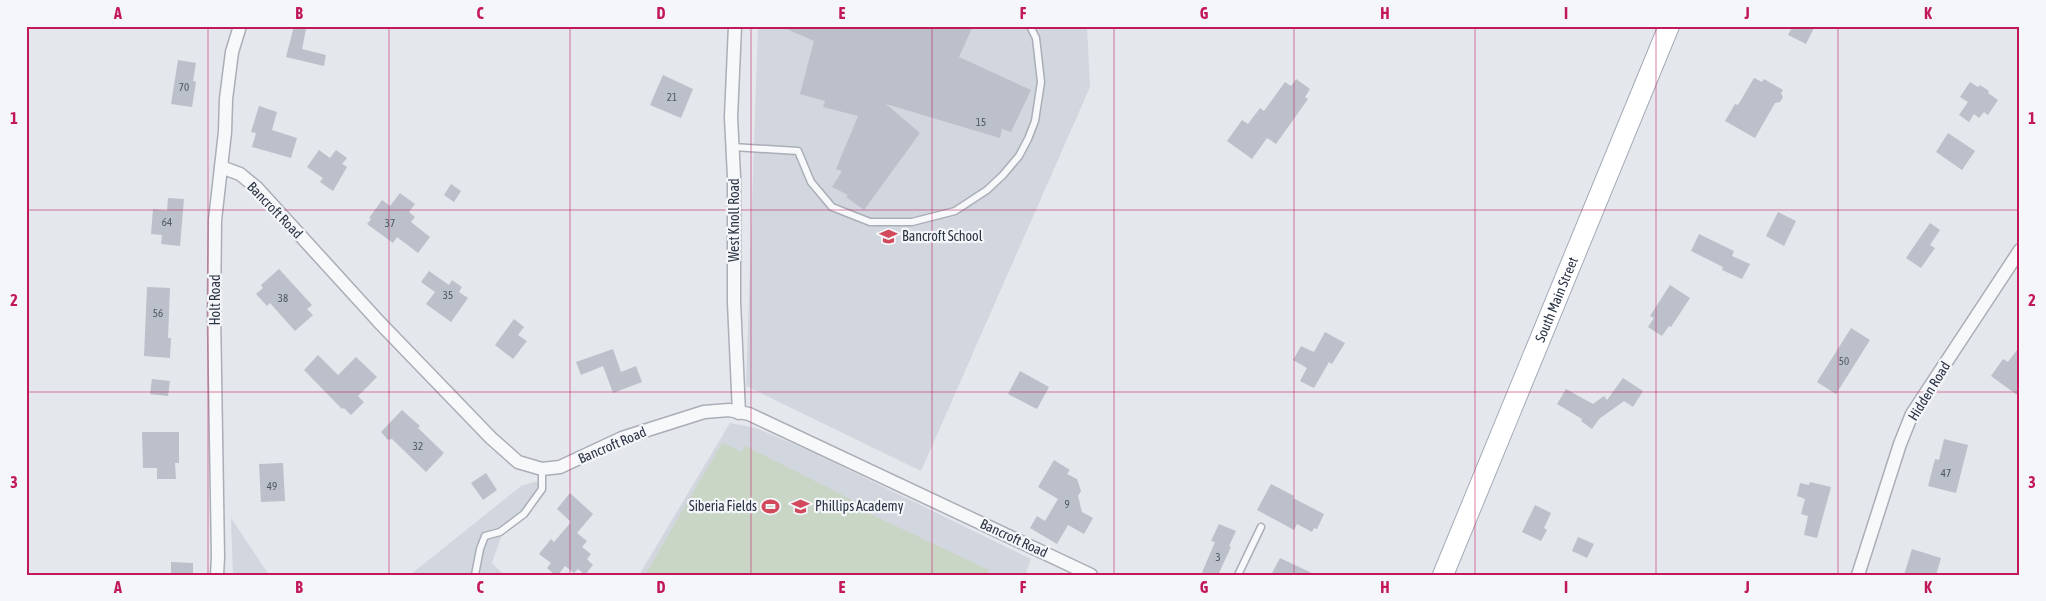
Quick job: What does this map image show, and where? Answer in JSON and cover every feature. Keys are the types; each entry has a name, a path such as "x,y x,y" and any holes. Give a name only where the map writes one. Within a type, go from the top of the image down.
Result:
{"main road":[{"name":"South Main Street","path":"1444,575 1669,26"}],"street":[{"name":"Holt Road","path":"217,575 214,312 216,220 226,99 232,52 240,26"},
{"name":"West Knoll Road","path":"735,26 732,147 734,302 739,413"},
{"name":"Bancroft Road","path":"221,167 240,174 257,188 380,323 498,444 518,462 542,469 560,467 622,438 696,414 729,410 749,414 812,442 1091,575"},
{"name":"Hidden Road","path":"1858,575 1900,444 1912,414 2020,250"}],"lane":[{"path":"732,147 798,151 811,182 832,207 870,222 912,222 956,211 987,190 1004,175 1019,156 1032,130 1040,101 1041,82 1036,38 1030,26"},
{"path":"475,575 480,549 485,536 500,532 524,514 542,489 542,469"},
{"path":"1238,575 1261,527"}],"shaded area":[{"name":"Bancroft School","path":"758,26 1087,26 1090,87 921,471 746,386"},
{"name":"Siberia Fields","path":"730,423 756,428 814,453 1031,559 1025,575 639,575"},
{"path":"541,480 528,505 502,534 492,563 504,575 410,575 521,486"},
{"path":"231,518 269,575 233,575"}],"green space":[{"name":"Siberia Fields","path":"722,443 742,452 745,446 870,509 868,513 989,570 987,575 645,575"}],"building":[{"path":"294,26 306,29 302,49 326,55 324,66 286,57"},
{"path":"780,26 973,26 959,57 1031,90 1011,132 1002,129 1000,138 886,104 920,133 864,210 846,197 848,195 832,187 842,171 836,169 858,116 823,107 825,101 800,94 814,41"},
{"path":"1793,26 1815,26 1806,44 1788,35"},
{"path":"178,60 196,63 193,81 196,82 192,107 171,104"},
{"path":"663,75 693,89 681,118 650,105"},
{"path":"1754,78 1762,82 1764,79 1783,90 1781,93 1783,97 1780,102 1775,103 1755,138 1725,121 1735,104 1738,105"},
{"path":"1296,79 1310,89 1305,97 1308,99 1276,144 1267,138 1252,159 1227,141 1242,120 1248,124 1260,108 1264,111 1285,82 1291,86"},
{"path":"1970,82 1978,87 1980,85 1998,100 1988,115 1984,112 1979,118 1974,114 1969,122 1959,115 1968,102 1960,97"},
{"path":"259,106 277,112 272,130 297,138 291,158 252,147 256,133 251,132"},
{"path":"1948,133 1975,151 1962,170 1936,152"},
{"path":"319,150 330,158 336,150 347,158 342,164 347,167 333,191 320,182 323,178 307,167"},
{"path":"451,184 461,191 454,202 444,195"},
{"path":"400,193 415,204 409,212 415,217 411,222 430,237 418,253 397,237 393,243 367,224 382,200 390,206"},
{"path":"168,198 184,199 180,246 161,244 162,235 151,234 153,209 167,211"},
{"path":"1778,212 1796,221 1784,246 1766,236"},
{"path":"1930,223 1940,230 1930,245 1935,248 1921,268 1906,258"},
{"path":"1699,234 1734,251 1732,256 1750,264 1742,279 1722,270 1723,267 1691,251"},
{"path":"279,269 312,305 307,309 313,315 295,331 270,303 267,306 256,294 263,288 261,285"},
{"path":"429,271 449,285 452,280 462,287 459,292 468,298 451,322 426,304 435,292 421,282"},
{"path":"1670,285 1690,298 1671,327 1669,326 1662,336 1648,327 1654,318 1650,316"},
{"path":"147,287 170,288 168,338 171,338 170,358 144,356"},
{"path":"514,319 524,327 518,335 527,341 513,359 495,345"},
{"path":"1851,328 1870,340 1836,394 1817,382"},
{"path":"1325,332 1345,343 1332,364 1329,362 1314,388 1300,381 1307,368 1293,360 1301,346 1314,352"},
{"path":"2020,346 2020,397 1991,376 2003,359 2008,362"},
{"path":"613,349 621,372 636,366 642,382 613,393 603,366 581,375 576,362"},
{"path":"318,355 338,375 356,357 377,377 358,396 364,402 351,415 344,408 342,409 304,370"},
{"path":"1020,371 1049,387 1037,409 1008,394"},
{"path":"1623,378 1643,391 1633,407 1624,401 1599,419 1592,429 1581,421 1582,419 1557,404 1566,389 1593,404 1604,396 1607,400"},
{"path":"152,379 170,381 168,396 150,394"},
{"path":"402,410 420,426 418,428 444,453 426,472 392,439 388,440 381,432"},
{"path":"142,432 179,432 179,463 175,463 176,479 157,479 157,468 143,468"},
{"path":"1944,439 1968,445 1956,493 1928,486 1935,459 1939,460"},
{"path":"1054,460 1070,470 1067,474 1077,479 1081,491 1078,496 1082,512 1093,518 1084,534 1068,525 1057,544 1030,528 1037,516 1045,521 1058,499 1038,487"},
{"path":"283,463 285,501 261,502 259,464"},
{"path":"486,473 497,490 483,500 471,483"},
{"path":"1810,482 1831,487 1817,538 1804,535 1808,516 1801,514 1805,499 1797,496 1800,483 1809,485"},
{"path":"1271,484 1324,514 1317,529 1314,528 1312,532 1297,524 1294,530 1257,510"},
{"path":"570,493 593,514 577,533 587,541 582,547 591,554 587,559 593,565 585,575 578,569 574,573 565,566 558,575 555,575 547,568 551,563 539,554 551,539 554,542 571,522 557,509"},
{"path":"1535,505 1551,513 1544,528 1547,530 1541,541 1522,532"},
{"path":"1219,524 1236,531 1229,546 1231,547 1218,575 1201,575 1215,542 1211,541"},
{"path":"1578,537 1594,544 1587,558 1572,551"},
{"path":"1912,549 1941,558 1936,575 1904,575"},
{"path":"1280,558 1316,575 1271,575"},
{"path":"171,562 193,563 193,575 171,575"}],"place":[{"name":"Bancroft School","path":"888,236"},
{"name":"Siberia Fields","path":"771,506"},
{"name":"Phillips Academy","path":"801,506"}]}
